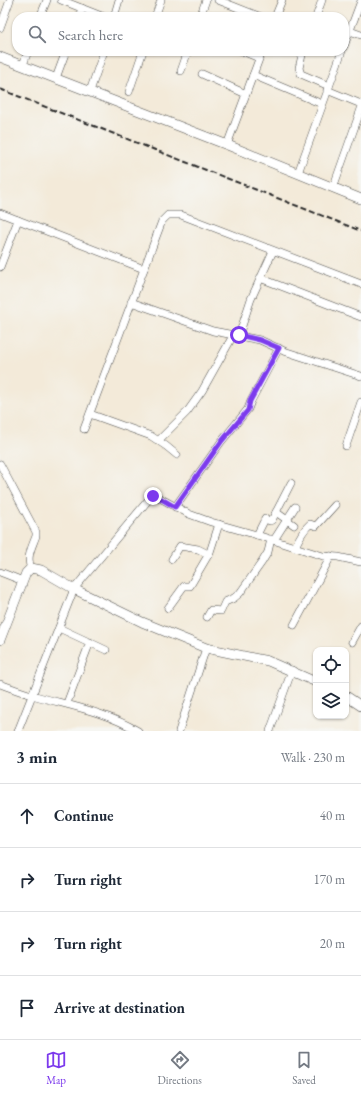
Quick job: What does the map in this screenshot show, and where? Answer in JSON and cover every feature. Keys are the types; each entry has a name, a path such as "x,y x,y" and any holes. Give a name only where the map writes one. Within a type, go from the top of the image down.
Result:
{"street":[{"path":"0,28 10,0"},
{"path":"42,12 47,0"},
{"path":"61,0 92,12"},
{"path":"115,12 119,0"},
{"path":"157,12 161,0"},
{"path":"202,12 206,0"},
{"path":"218,0 248,12"},
{"path":"277,12 282,0"},
{"path":"318,12 322,0"},
{"path":"361,0 350,30 361,35"},
{"path":"81,12 82,8"},
{"path":"23,65 26,56"},
{"path":"56,78 64,56"},
{"path":"90,91 102,56"},
{"path":"129,92 141,56"},
{"path":"181,70 186,56"},
{"path":"227,145 261,56"},
{"path":"302,56 299,68 301,74 361,104"},
{"path":"298,173 340,56"},
{"path":"0,57 90,91 361,199"},
{"path":"202,74 246,94"},
{"path":"253,75 322,104"},
{"path":"333,188 361,109"},
{"path":"0,213 144,269"},
{"path":"84,430 131,302 165,216 171,214 180,216 361,284"},
{"path":"0,267 18,220"},
{"path":"159,440 187,412 202,391 236,334 250,299 273,251"},
{"path":"260,278 361,317"},
{"path":"131,302 202,327 260,340 361,376"},
{"path":"175,507 221,442 248,410 250,401 279,348"},
{"path":"346,446 361,402"},
{"path":"90,414 145,433 159,440 177,455"},
{"path":"0,464 36,532 28,558 31,568"},
{"path":"257,535 265,519 271,520 291,483"},
{"path":"18,731 74,589 147,500 153,496 158,497 189,514 219,524 323,556 331,556 361,562"},
{"path":"295,547 309,524 316,526 335,505"},
{"path":"207,617 211,610 221,611 225,602 234,598 240,593 262,562 273,540 295,507"},
{"path":"276,512 294,525"},
{"path":"168,608 184,586 190,586 208,554 219,524"},
{"path":"172,559 180,546 198,549 208,554"},
{"path":"294,625 331,556"},
{"path":"0,640 26,573 31,568"},
{"path":"31,568 42,570 74,589 142,622 206,648 268,661 292,670 313,680"},
{"path":"0,572 24,581"},
{"path":"352,642 361,626"},
{"path":"59,628 106,650"},
{"path":"67,703 90,642"},
{"path":"179,731 206,648"},
{"path":"270,731 292,670"},
{"path":"0,684 32,695 67,703 107,715 138,731"},
{"path":"349,698 361,706"}],"railway":[{"path":"0,89 361,231"}],"route":[{"path":"153,496 162,498 175,507 221,442 248,410 250,401 279,348 251,337 239,335"}]}
